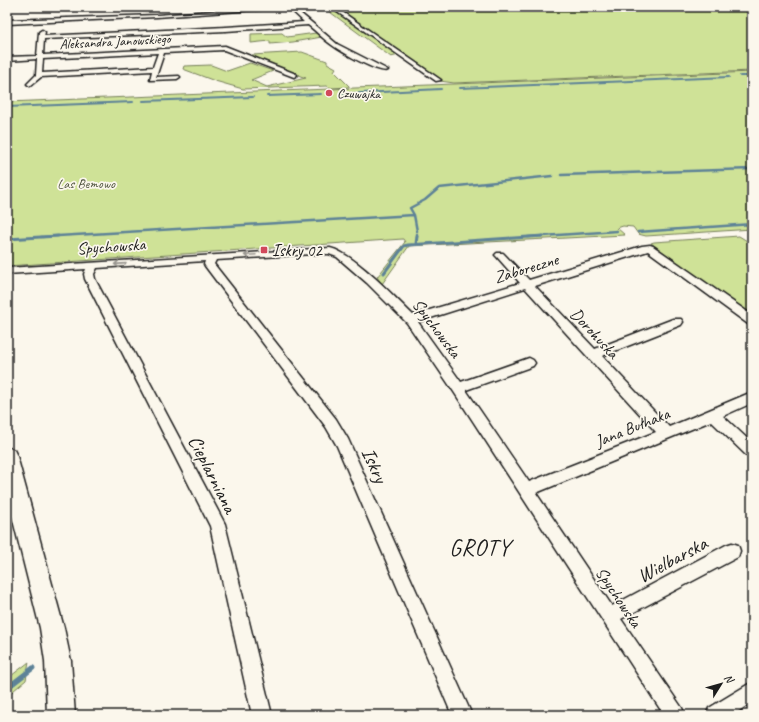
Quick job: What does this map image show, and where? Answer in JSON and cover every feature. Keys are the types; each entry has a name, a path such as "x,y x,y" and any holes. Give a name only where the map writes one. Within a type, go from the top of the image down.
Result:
{"street":[{"path":"7,22 163,16 283,7"},
{"path":"290,7 336,45 385,70"},
{"path":"332,7 438,80"},
{"path":"226,27 227,11"},
{"path":"39,76 39,57 42,30 48,20"},
{"path":"41,38 308,22"},
{"name":"Aleksandra Janowskiego","path":"7,59 162,51 225,44 245,57 294,76"},
{"path":"162,51 152,79 177,77"},
{"path":"30,84 39,76 155,69"},
{"name":"Zaboreczne","path":"411,320 645,248 650,248 752,321"},
{"name":"Spychowska","path":"7,271 330,251 340,255 382,290 411,320 458,388 675,715"},
{"name":"Dorohuska","path":"500,255 526,285 666,433"},
{"name":"Iskry","path":"212,258 209,264 331,423 343,443 462,715"},
{"name":"Cieplarniana","path":"93,266 89,274 90,278 217,524 262,715"},
{"path":"593,356 677,322"},
{"path":"458,388 528,363"},
{"name":"Jana Bułhaka","path":"526,490 713,415 752,397"},
{"path":"713,415 752,452"},
{"path":"7,456 13,507 52,628 58,661 61,715"},
{"name":"Wielbarska","path":"610,616 732,551"},
{"path":"716,715 752,691"}],"green space":[{"path":"323,7 330,7 399,55 391,57"},
{"path":"337,7 752,7 752,71 454,83 440,81"},
{"path":"282,33 287,37 316,33 322,37 270,44 270,41 251,43 251,34"},
{"path":"302,52 327,61 327,63 336,68 334,71 349,87 331,88 327,86 243,89 215,81 183,69 184,66 211,65 227,71 250,63 273,71 251,80 267,87 306,78 262,62 263,61 252,55"},
{"name":"Las Bemowo","path":"752,72 752,229 646,236 638,234 633,227 623,226 617,228 625,235 409,246 382,284 377,277 405,242 403,239 7,266 7,102"},
{"path":"739,236 752,244 752,317 651,243 654,242"},
{"path":"29,662 26,680 7,696 7,679"}],"waterway":[{"path":"739,7 752,14"},
{"path":"740,76 752,76"},
{"path":"460,88 729,77"},
{"path":"342,94 441,89"},
{"path":"267,96 321,94"},
{"path":"143,101 253,97"},
{"path":"7,107 133,102"},
{"path":"561,175 752,169"},
{"path":"414,215 410,208 425,200 439,188 552,176"},
{"path":"41,237 414,215"},
{"path":"414,215 417,231"},
{"path":"638,232 752,224"},
{"path":"528,237 617,231"},
{"path":"41,237 58,236"},
{"path":"416,244 417,236"},
{"path":"528,237 543,236"},
{"path":"7,239 41,237"},
{"path":"384,273 404,246 528,237"},
{"path":"7,688 33,668"}],"place":[{"name":"Czuwajka","path":"329,93"},
{"name":"Iskry 02","path":"264,250"}],"district":[{"name":"GROTY","path":"480,547"}]}
